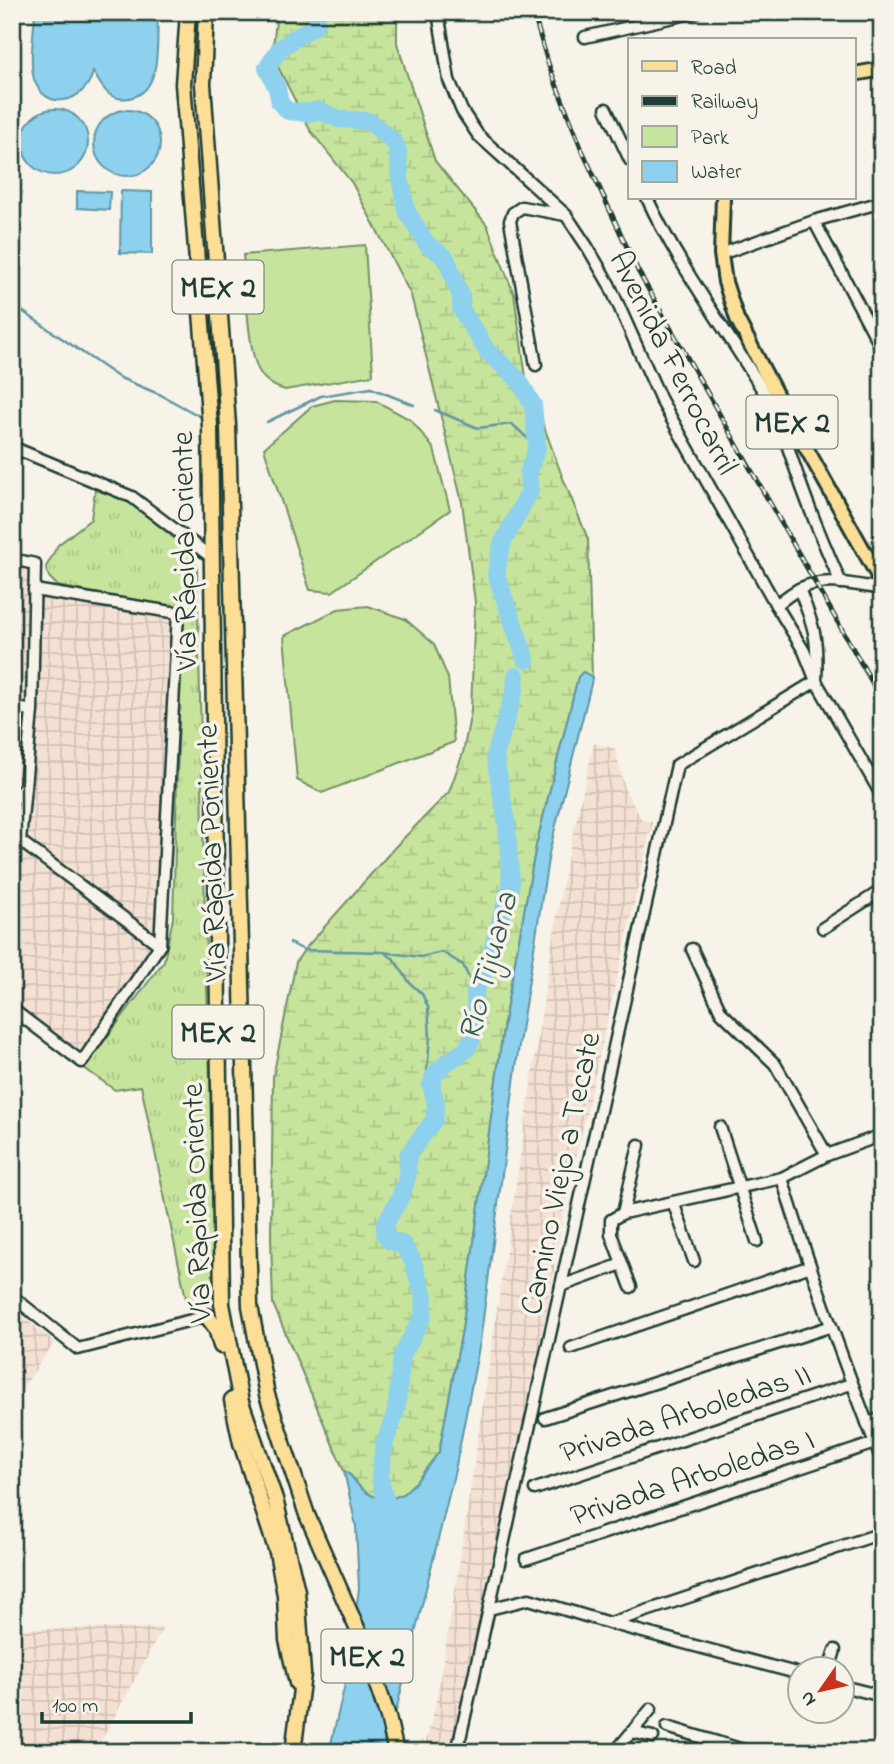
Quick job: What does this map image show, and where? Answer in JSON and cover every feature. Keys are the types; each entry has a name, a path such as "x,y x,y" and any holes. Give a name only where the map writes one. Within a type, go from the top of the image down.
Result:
{"highway":[{"name":"Vía Rápida Oriente","path":"188,12 183,84 210,426 222,1304 241,1402 275,1499 297,1591 303,1674 293,1752"},
{"name":"Vía Rápida Poniente","path":"206,12 203,83 228,425 250,1306 267,1395 307,1515 360,1635 388,1717 396,1752"},
{"path":"207,1316 219,1335 241,1443 276,1552 285,1595 287,1640 300,1697"}],"main road":[{"path":"856,74 882,69"},
{"name":"MEX 2","path":"723,200 721,254 737,319 772,398 877,562 882,583"}],"street":[{"name":"Avenida Ferrocarril","path":"438,12 449,80 469,124 566,215 609,284 661,400 804,651 816,681 882,796"},
{"path":"585,37 696,12"},
{"path":"606,109 628,156"},
{"path":"648,200 660,227 690,278 772,398 799,481 841,583"},
{"path":"721,254 814,220 882,202"},
{"path":"536,365 510,221 513,213 522,207 566,215"},
{"path":"814,220 882,349"},
{"path":"12,447 132,498 211,557"},
{"path":"12,559 35,564 32,711 25,786 16,838 160,945"},
{"path":"776,605 799,589 816,583 841,583 882,589"},
{"path":"799,589 815,629 818,649 816,681"},
{"path":"12,1009 82,1062 160,945 178,613 34,590"},
{"name":"Camino Viejo a Tecate","path":"457,1752 677,765 816,681"},
{"path":"12,707 32,711"},
{"path":"12,801 25,786"},
{"path":"823,928 882,890"},
{"path":"692,949 721,1012 775,1064 827,1155"},
{"path":"720,1127 757,1241"},
{"path":"631,1287 611,1234 611,1220 623,1213 782,1178 827,1155 881,1140"},
{"path":"623,1213 639,1145"},
{"path":"782,1178 829,1327 882,1461"},
{"path":"673,1202 694,1261"},
{"path":"561,1286 622,1264"},
{"path":"571,1348 808,1267"},
{"path":"12,1296 78,1349 207,1316"},
{"path":"545,1418 829,1327"},
{"name":"Privada Arboledas II","path":"535,1489 850,1384"},
{"path":"866,1423 882,1418"},
{"name":"Privada Arboledas I","path":"526,1559 875,1443"},
{"path":"609,1623 882,1533"},
{"path":"489,1609 529,1599 786,1670"},
{"path":"833,1656 835,1650"},
{"path":"856,1690 882,1696"},
{"path":"615,1752 651,1709"},
{"path":"667,1727 723,1748 750,1752"},
{"path":"632,1732 653,1737"}],"shaded area":[{"path":"12,559 35,564 34,590 178,613 160,945 82,1062 12,1009"},
{"path":"594,743 615,749 625,790 642,820 653,821 564,1210 546,1314 450,1752 423,1752 435,1708 457,1578 551,950 566,864"},
{"path":"12,1308 55,1342 12,1403"},
{"path":"163,1628 95,1752 12,1752 12,1629"}],"green space":[{"path":"277,12 397,12 397,43 435,161 487,225 514,294 526,377 588,539 592,677 583,672 578,677 536,846 504,1022 462,1330 439,1452 415,1483 403,1494 386,1501 366,1493 344,1471 273,1304 273,1077 296,962 395,847 449,792 463,753 471,711 475,602 462,502 411,295 352,183 310,130 272,55"},
{"path":"365,245 373,375 285,390 270,384 259,371 252,347 243,255"},
{"path":"335,400 376,401 411,420 434,449 450,510 332,592 310,590 264,448 312,406"},
{"path":"95,490 130,501 187,549 197,566 217,1295 187,1303 141,1086 115,1090 84,1068 164,961 173,918 182,610 58,586 49,577 46,567 58,545 91,519"},
{"path":"368,606 405,619 434,644 448,678 454,742 322,793 297,780 284,636 338,609"}],"water":[{"path":"35,12 158,12 156,63 148,86 140,94 122,99 110,95 93,72 89,83 74,97 55,100 47,97 39,90 33,72"},
{"path":"48,109 62,109 74,114 83,123 88,142 86,155 79,166 62,175 48,175 36,170 27,161 22,149 22,135 27,123 36,114"},
{"path":"121,110 133,110 151,119 158,130 158,156 151,167 140,174 121,176 108,171 99,162 94,149 94,137 99,124 108,115"},
{"path":"77,191 110,192 109,210 77,208"},
{"path":"121,191 152,192 152,254 120,253"},
{"path":"583,672 592,677 591,684 549,853 520,1037 480,1342 455,1470 386,1752 329,1752 346,1680 359,1589 356,1526 344,1471 366,1493 386,1501 403,1494 415,1483 439,1452 462,1330 504,1022 536,846 578,677"}],"waterway":[{"name":"Río Tijuana","path":"317,12 314,26 280,48 267,68 277,88 280,103 288,111 309,113 318,110 339,119 369,121 394,142 398,151 400,179 407,212 427,244 446,258 461,296 461,309 487,351 518,379 533,405 537,447 528,474 530,491 502,544 496,574 526,660"},
{"path":"12,304 118,377 161,395 201,417"},
{"path":"267,422 321,396 371,388 414,405"},
{"path":"435,410 478,428 512,424 537,447"},
{"name":"Río Tijuana","path":"391,1525 380,1478 384,1445 396,1411 402,1355 423,1316 424,1297 412,1259 402,1244 390,1241 385,1234 385,1224 400,1198 407,1178 408,1155 434,1120 436,1103 431,1085 435,1074 466,1050 472,1039 476,1026 475,991 488,963 511,885 507,825 495,756 515,689 516,676"},
{"path":"290,943 304,950 383,952 421,957 442,952 463,965 475,991"},
{"path":"386,954 393,958 410,983 422,994 428,1007 430,1037 427,1071 431,1085"}],"railway":[{"path":"533,12 549,66 582,150 638,271 882,700"}]}
